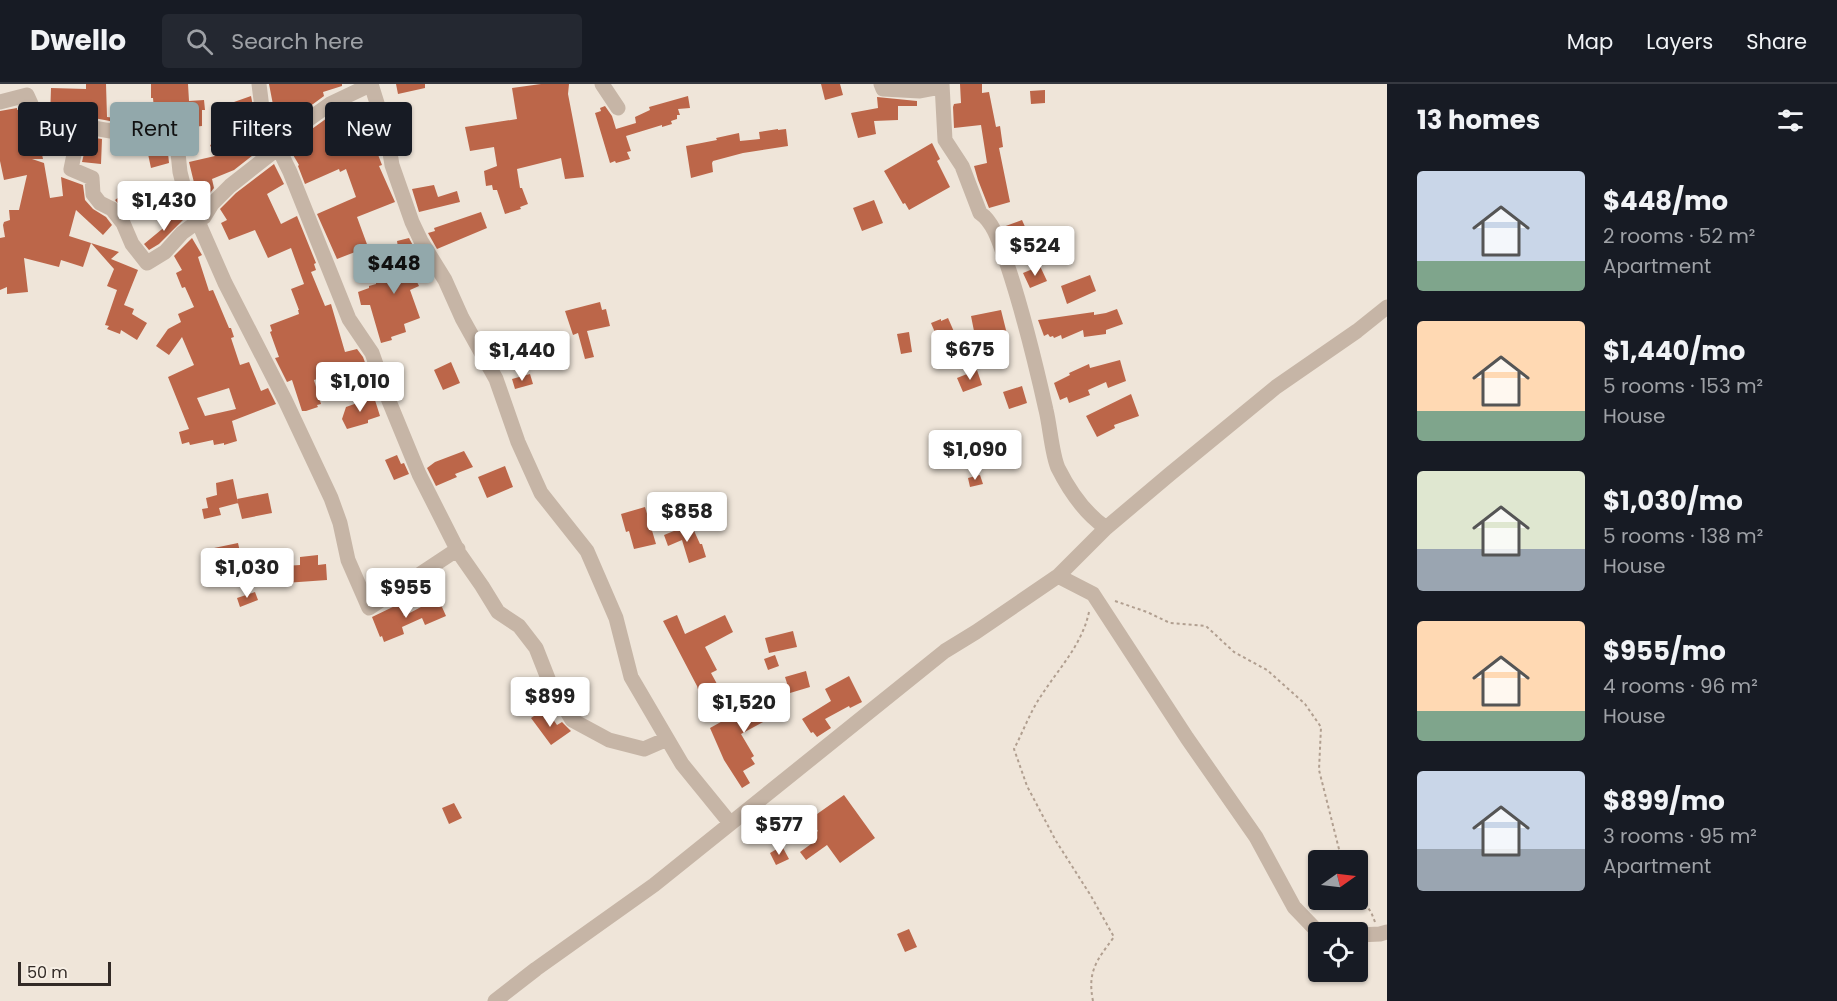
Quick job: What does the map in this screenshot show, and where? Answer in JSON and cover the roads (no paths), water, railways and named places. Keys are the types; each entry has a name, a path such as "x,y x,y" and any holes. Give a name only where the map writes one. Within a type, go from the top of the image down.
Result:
{"street":[{"path":"0,102 27,95 39,84"},
{"path":"260,84 262,102"},
{"path":"313,117 330,105 371,84 387,135 392,165 421,241 445,280 462,318 496,379 518,442 541,493 587,551 616,618 631,677 682,764 730,823"},
{"path":"602,84 618,108"},
{"path":"881,84 883,89 920,91 941,86 945,140 962,166 980,213 987,217 1001,247 1021,305 1057,465 1070,489 1095,520 1106,528"},
{"path":"27,95 30,102"},
{"path":"98,129 145,137 176,134 180,172 197,222 331,498 340,523 348,560 369,608 458,549"},
{"path":"74,156 71,169 92,178 93,194 123,223 132,244 147,263 165,252 230,186 266,156"},
{"path":"282,156 321,245 350,319 372,352 419,474 458,549 498,612 519,626 536,648 549,681 572,720 609,740 644,749 667,739"},
{"path":"495,1001 654,885 945,651 1058,576 1106,528 1276,387 1357,331 1387,307"},
{"path":"1058,576 1092,594 1187,738 1256,837 1294,907 1308,922"},
{"path":"1368,935 1387,932"}]}
